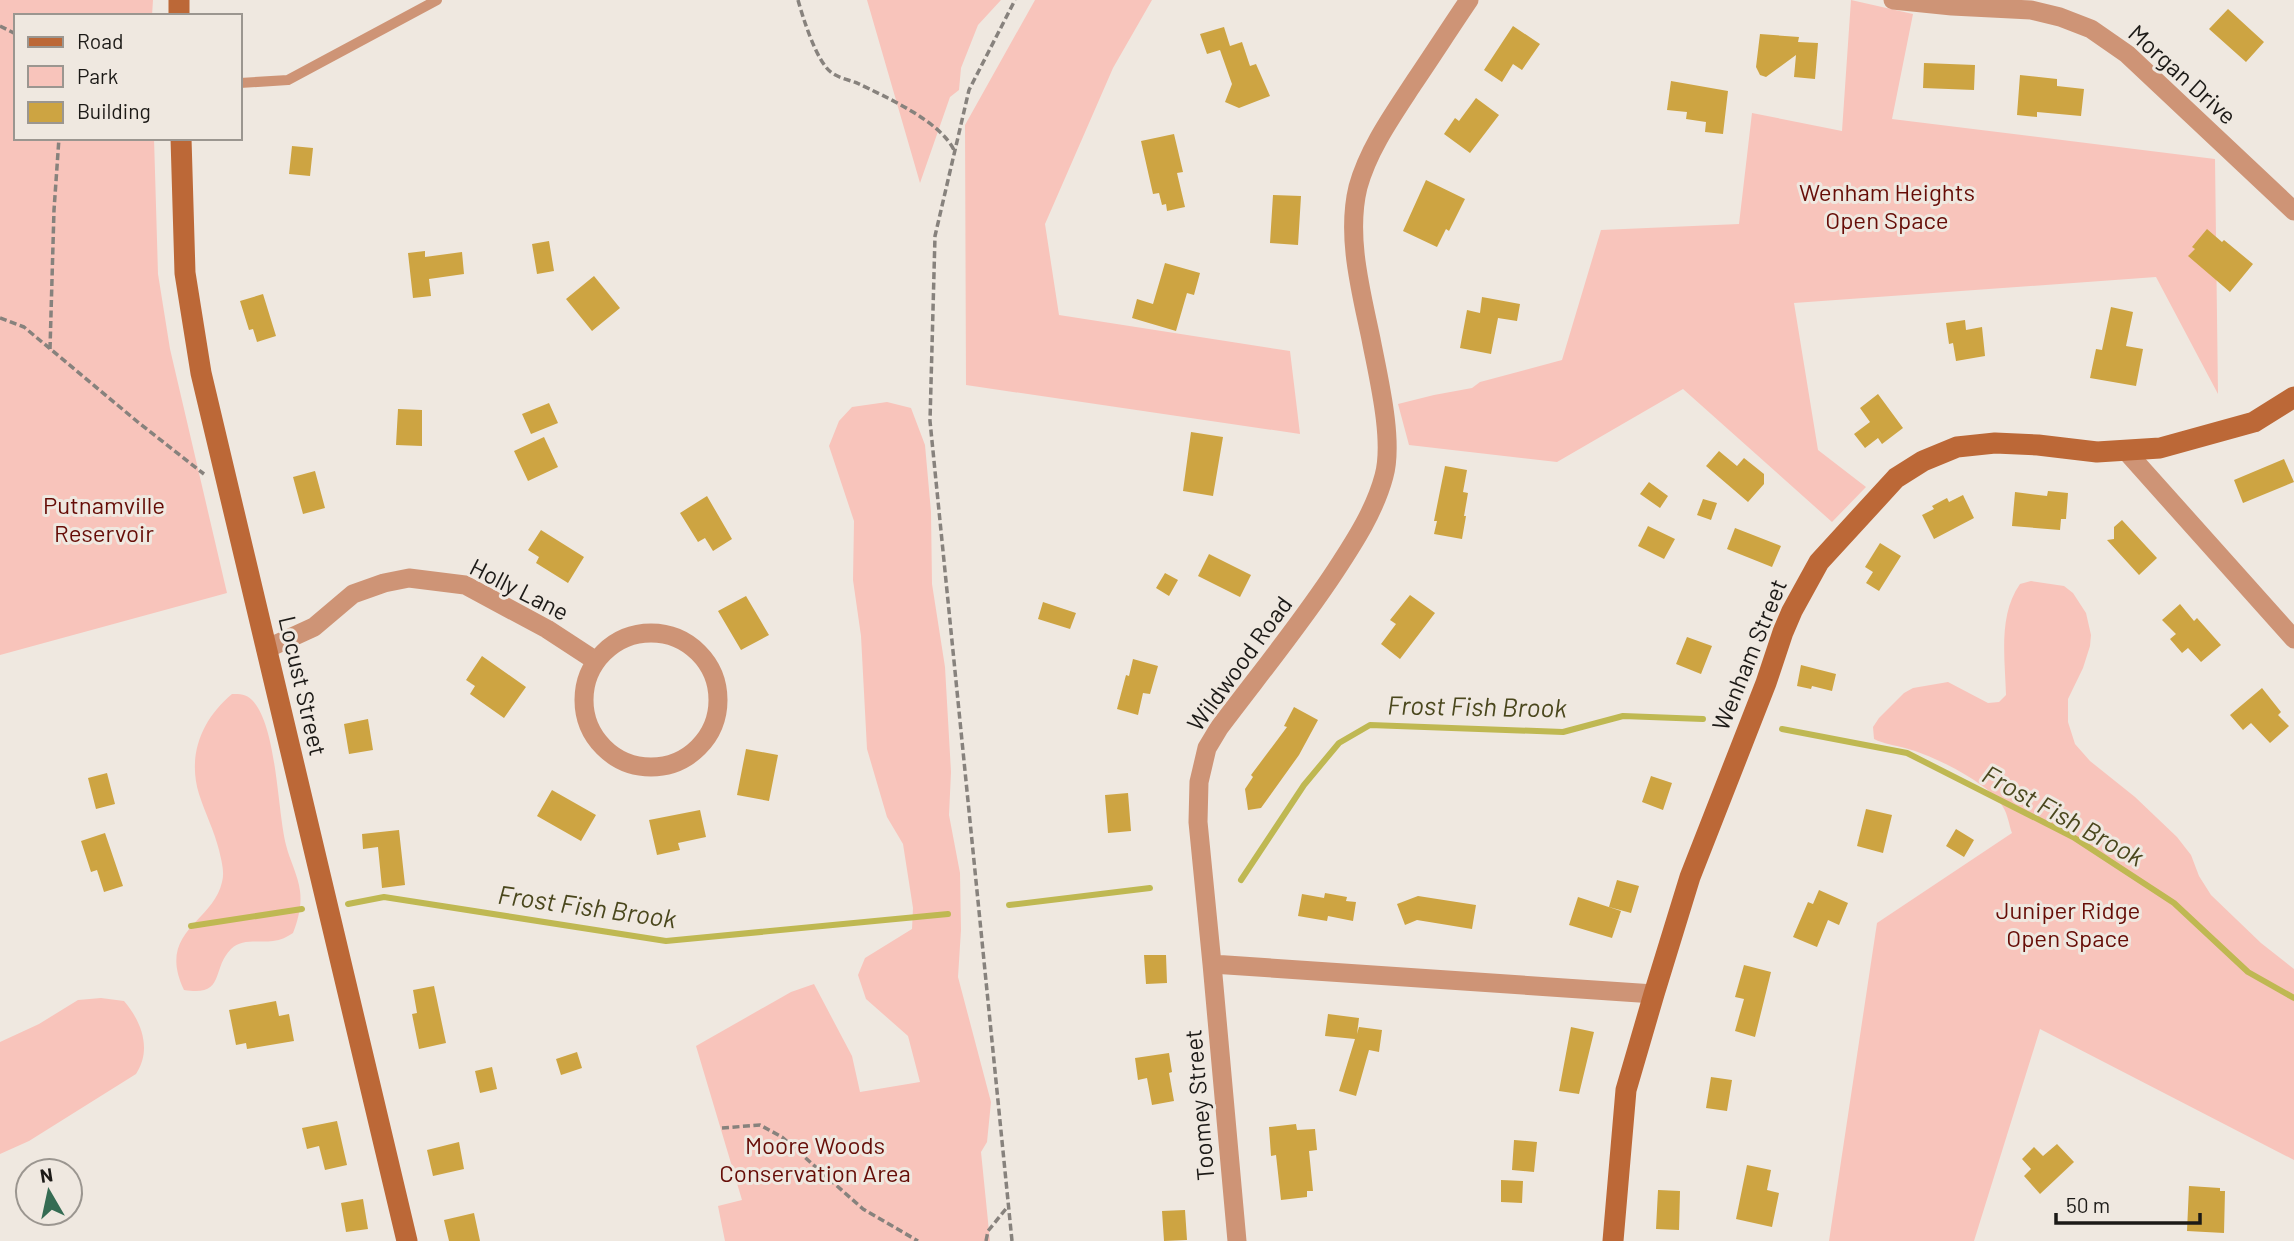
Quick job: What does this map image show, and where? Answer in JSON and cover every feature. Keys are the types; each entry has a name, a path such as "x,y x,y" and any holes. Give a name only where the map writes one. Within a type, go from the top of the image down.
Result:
{"main road":[{"name":"Locust Street","path":"181,140 185,273 201,373 407,1241"},
{"name":"Wenham Street","path":"1613,1241 1626,1090 1654,994 1690,877 1766,683 1791,611 1819,562 1895,478 1923,461 1957,447 1995,443 2038,444 2097,452 2160,448 2254,422 2294,397"}],"street":[{"name":"Wildwood Road","path":"1212,964 1198,822 1199,782 1207,748 1219,728 1317,599 1355,541 1376,501 1385,473 1387,446 1379,379 1355,256 1354,225 1358,188 1372,151 1394,112 1469,0"},
{"name":"Morgan Drive","path":"1893,0 2031,10 2091,29 2127,54 2294,211"},
{"path":"2125,450 2294,639"},
{"name":"Holly Lane","path":"266,649 314,627 353,594 409,578 464,585 547,629 596,661"},
{"path":"656,633 679,639 698,651 712,670 718,692 717,715 708,736 693,753 658,767 638,766 620,760 604,749 593,734 586,716 584,697 587,678 596,661 613,645 634,635 656,633"},
{"path":"1212,964 1654,994"},
{"name":"Toomey Street","path":"1212,964 1237,1241"}],"lane":[{"path":"242,83 288,80 437,0"}],"path":[{"path":"798,0 816,51 831,72 892,101 924,120 948,138 955,152"},
{"path":"1012,1241 930,421 934,236 969,90 1015,0"},
{"path":"50,349 59,140"},
{"path":"0,318 24,327 139,423 230,494"},
{"path":"722,1128 760,1125 782,1137 863,1209 918,1241"},
{"path":"986,1241 988,1231 1009,1205"}],"green space":[{"name":"Putnamville Reservoir","path":"0,0 153,0 152,14 14,14 14,140 154,140 158,274 170,349 227,593 0,655"},
{"path":"867,0 1001,0 978,25 961,68 959,90 950,97 920,183"},
{"path":"1035,0 1152,0 1113,68 1045,224 1059,315 1290,351 1300,434 966,385 965,125"},
{"name":"Wenham Heights Open Space","path":"1851,0 1913,14 1892,119 2215,159 2218,394 2156,277 1794,303 1818,450 1866,487 1832,522 1683,389 1557,462 1409,445 1398,404 1472,388 1480,382 1562,360 1601,230 1739,224 1752,113 1842,131"},
{"name":"Moore Woods Conservation Area","path":"887,402 911,408 925,445 931,512 932,584 945,667 951,772 949,815 960,873 958,977 991,1102 987,1142 981,1152 990,1241 725,1241 718,1206 742,1200 696,1046 791,992 814,984 852,1056 860,1092 920,1082 908,1036 866,999 858,975 865,958 912,929 913,908 903,844 887,817 867,749 861,636 853,580 854,521 829,446 839,421 852,407"},
{"name":"Juniper Ridge Open Space","path":"2031,581 2064,586 2073,593 2086,613 2091,635 2090,646 2068,699 2068,722 2075,744 2090,761 2135,797 2177,837 2191,855 2199,876 2211,895 2261,943 2294,969 2294,1160 2040,1029 1974,1241 1829,1241 1877,923 2012,833 2003,807 1986,789 1959,771 1930,757 1874,739 1873,727 1904,693 1913,688 1948,682 1988,703 1999,702 2006,695 2004,637 2008,609 2020,584"},
{"path":"232,694 245,695 252,700 267,728 286,845 299,885 299,912 293,933 276,941 245,942 235,946 225,957 212,985 197,991 184,990 177,970 177,954 181,941 217,896 223,874 217,843 199,794 196,752 205,726"},
{"path":"101,998 124,1001 136,1018 144,1046 141,1065 136,1074 29,1141 0,1154 0,1042 39,1024 78,1000"}],"building":[{"path":"2228,9 2264,42 2246,62 2209,29"},
{"path":"1513,26 1540,44 1522,70 1513,64 1502,82 1484,70"},
{"path":"1224,27 1230,46 1242,42 1250,66 1256,64 1270,96 1239,108 1225,102 1232,84 1220,50 1207,54 1200,34"},
{"path":"1760,34 1799,37 1798,42 1818,43 1815,79 1794,77 1796,55 1766,77 1760,75 1756,67"},
{"path":"1924,63 1975,65 1974,90 1923,88"},
{"path":"2020,75 2057,79 2057,86 2084,89 2081,116 2037,112 2037,117 2017,115"},
{"path":"1671,81 1728,91 1723,134 1705,132 1706,122 1686,119 1687,112 1667,110"},
{"path":"1476,98 1499,115 1470,153 1444,134 1455,118 1459,121"},
{"path":"1174,134 1183,172 1177,173 1185,207 1167,211 1166,204 1162,205 1159,193 1153,194 1141,141"},
{"path":"292,146 313,148 310,176 289,174"},
{"path":"1426,180 1465,199 1449,231 1446,229 1437,247 1403,231"},
{"path":"1273,195 1301,196 1298,245 1270,243"},
{"path":"2207,229 2253,264 2230,292 2188,256"},
{"path":"549,241 554,271 537,274 532,244"},
{"path":"425,251 425,257 462,252 464,274 429,279 431,296 413,298 408,253"},
{"path":"1165,263 1200,273 1194,295 1187,293 1176,331 1132,318 1137,299 1153,304"},
{"path":"594,276 620,308 592,331 566,299"},
{"path":"263,294 276,336 257,342 253,329 249,330 240,301"},
{"path":"1482,297 1520,304 1517,321 1498,318 1491,354 1460,348 1467,310 1480,313"},
{"path":"2111,307 2133,312 2126,346 2143,349 2136,386 2090,378 2096,349 2102,350"},
{"path":"1965,320 1966,330 1982,327 1985,356 1956,361 1953,343 1949,344 1946,323"},
{"path":"1878,394 1903,428 1882,444 1878,438 1865,448 1854,434 1870,422 1860,408"},
{"path":"549,403 558,423 531,434 522,414"},
{"path":"398,409 422,410 422,446 396,445"},
{"path":"1191,432 1223,437 1213,496 1183,491"},
{"path":"544,437 558,467 528,481 514,451"},
{"path":"1719,451 1737,466 1744,458 1764,474 1764,484 1748,502 1706,466"},
{"path":"2284,459 2294,482 2243,503 2234,480"},
{"path":"1445,466 1467,470 1463,492 1468,493 1462,539 1434,534"},
{"path":"315,471 325,508 303,514 293,477"},
{"path":"1649,482 1668,496 1660,508 1640,494"},
{"path":"2048,491 2068,493 2066,519 2061,519 2060,530 2012,526 2015,492 2047,496"},
{"path":"1963,495 1974,518 1934,539 1922,515 1947,498 1949,502"},
{"path":"707,496 732,539 713,551 705,538 698,542 680,513"},
{"path":"1703,499 1717,503 1711,520 1697,515"},
{"path":"2122,520 2157,558 2139,575 2107,540 2114,539 2114,527"},
{"path":"1648,526 1675,539 1664,559 1638,546"},
{"path":"1735,528 1781,546 1772,567 1727,549"},
{"path":"541,530 584,557 568,583 536,563 539,557 528,550"},
{"path":"1880,543 1901,556 1879,591 1866,583 1873,572 1865,567"},
{"path":"1209,554 1251,575 1240,597 1198,576"},
{"path":"1165,573 1178,580 1169,596 1156,588"},
{"path":"1410,595 1435,613 1400,659 1381,644 1396,624 1390,620"},
{"path":"746,596 769,635 741,650 718,611"},
{"path":"1043,602 1076,613 1070,629 1038,619"},
{"path":"2180,604 2194,621 2197,618 2221,645 2201,662 2188,648 2182,653 2170,639 2176,634 2162,620"},
{"path":"1687,637 1712,646 1701,674 1676,664"},
{"path":"482,656 526,687 504,718 470,694 475,686 466,680"},
{"path":"1133,659 1158,666 1150,694 1143,693 1138,715 1117,709"},
{"path":"1801,665 1836,674 1832,691 1812,686 1811,689 1797,686"},
{"path":"2262,688 2281,712 2278,715 2289,726 2270,743 2251,723 2243,730 2230,715"},
{"path":"1294,707 1318,720 1299,755 1261,808 1248,810 1245,789 1253,777 1251,775 1287,727 1284,726"},
{"path":"368,719 373,750 349,754 344,724"},
{"path":"746,749 778,755 769,801 737,795"},
{"path":"107,773 115,804 96,809 88,778"},
{"path":"1651,776 1672,783 1663,810 1642,802"},
{"path":"552,790 596,815 581,841 537,816"},
{"path":"1128,793 1131,831 1108,833 1105,795"},
{"path":"1866,809 1892,815 1883,853 1857,846"},
{"path":"700,810 706,837 678,843 680,850 657,855 649,820"},
{"path":"1956,829 1974,840 1964,857 1946,846"},
{"path":"399,830 405,885 382,888 378,847 363,849 362,834"},
{"path":"105,833 123,886 104,892 97,870 91,872 81,841"},
{"path":"1617,880 1639,886 1631,913 1609,907"},
{"path":"1819,890 1848,903 1839,925 1828,920 1817,947 1793,937 1808,902 1813,904"},
{"path":"1325,893 1347,897 1346,901 1356,902 1353,921 1328,916 1327,921 1298,916 1302,894 1324,898"},
{"path":"1418,896 1476,905 1472,929 1417,920 1405,925 1397,904"},
{"path":"1578,897 1621,911 1612,938 1569,925"},
{"path":"1144,955 1166,955 1167,983 1146,984"},
{"path":"1744,965 1771,972 1755,1037 1735,1031 1744,999 1735,997"},
{"path":"434,986 446,1043 419,1049 412,1014 417,1013 413,990"},
{"path":"276,1001 279,1016 289,1014 294,1041 247,1049 246,1043 236,1045 229,1010"},
{"path":"1328,1014 1359,1018 1357,1034 1359,1027 1382,1030 1379,1052 1369,1050 1356,1096 1339,1091 1355,1039 1325,1036"},
{"path":"1571,1027 1594,1032 1579,1094 1559,1091"},
{"path":"577,1052 582,1068 561,1075 556,1059"},
{"path":"1169,1053 1174,1101 1152,1105 1147,1078 1138,1080 1135,1058"},
{"path":"492,1067 497,1089 480,1093 475,1071"},
{"path":"1711,1077 1732,1080 1727,1111 1706,1108"},
{"path":"337,1121 347,1165 325,1170 319,1146 307,1149 302,1128"},
{"path":"1296,1124 1297,1130 1315,1129 1317,1150 1309,1151 1313,1191 1307,1191 1307,1197 1281,1200 1276,1155 1271,1156 1269,1127"},
{"path":"1514,1140 1537,1142 1534,1172 1512,1170"},
{"path":"459,1142 464,1169 433,1176 427,1150"},
{"path":"2057,1144 2074,1162 2040,1194 2024,1176 2031,1169 2022,1159 2034,1147 2043,1156"},
{"path":"1747,1165 1771,1170 1767,1190 1779,1193 1772,1227 1736,1219"},
{"path":"1501,1180 1523,1181 1522,1203 1501,1202"},
{"path":"2189,1186 2220,1188 2220,1191 2225,1191 2224,1233 2187,1231"},
{"path":"1658,1190 1680,1191 1679,1230 1656,1229"},
{"path":"363,1199 368,1229 346,1232 341,1203"},
{"path":"1185,1210 1187,1240 1164,1241 1162,1211"},
{"path":"474,1213 480,1241 449,1241 444,1220"}],"waterway":[{"name":"Frost Fish Brook","path":"1241,880 1304,785 1339,743 1370,725 1563,732 1623,716 1703,719"},
{"name":"Frost Fish Brook","path":"1782,729 1907,753 2073,837 2174,903 2248,972 2294,998"},
{"name":"Frost Fish Brook","path":"1009,905 1150,888"},
{"name":"Frost Fish Brook","path":"348,904 384,897 666,941 948,914"},
{"name":"Frost Fish Brook","path":"191,926 302,909"}]}
